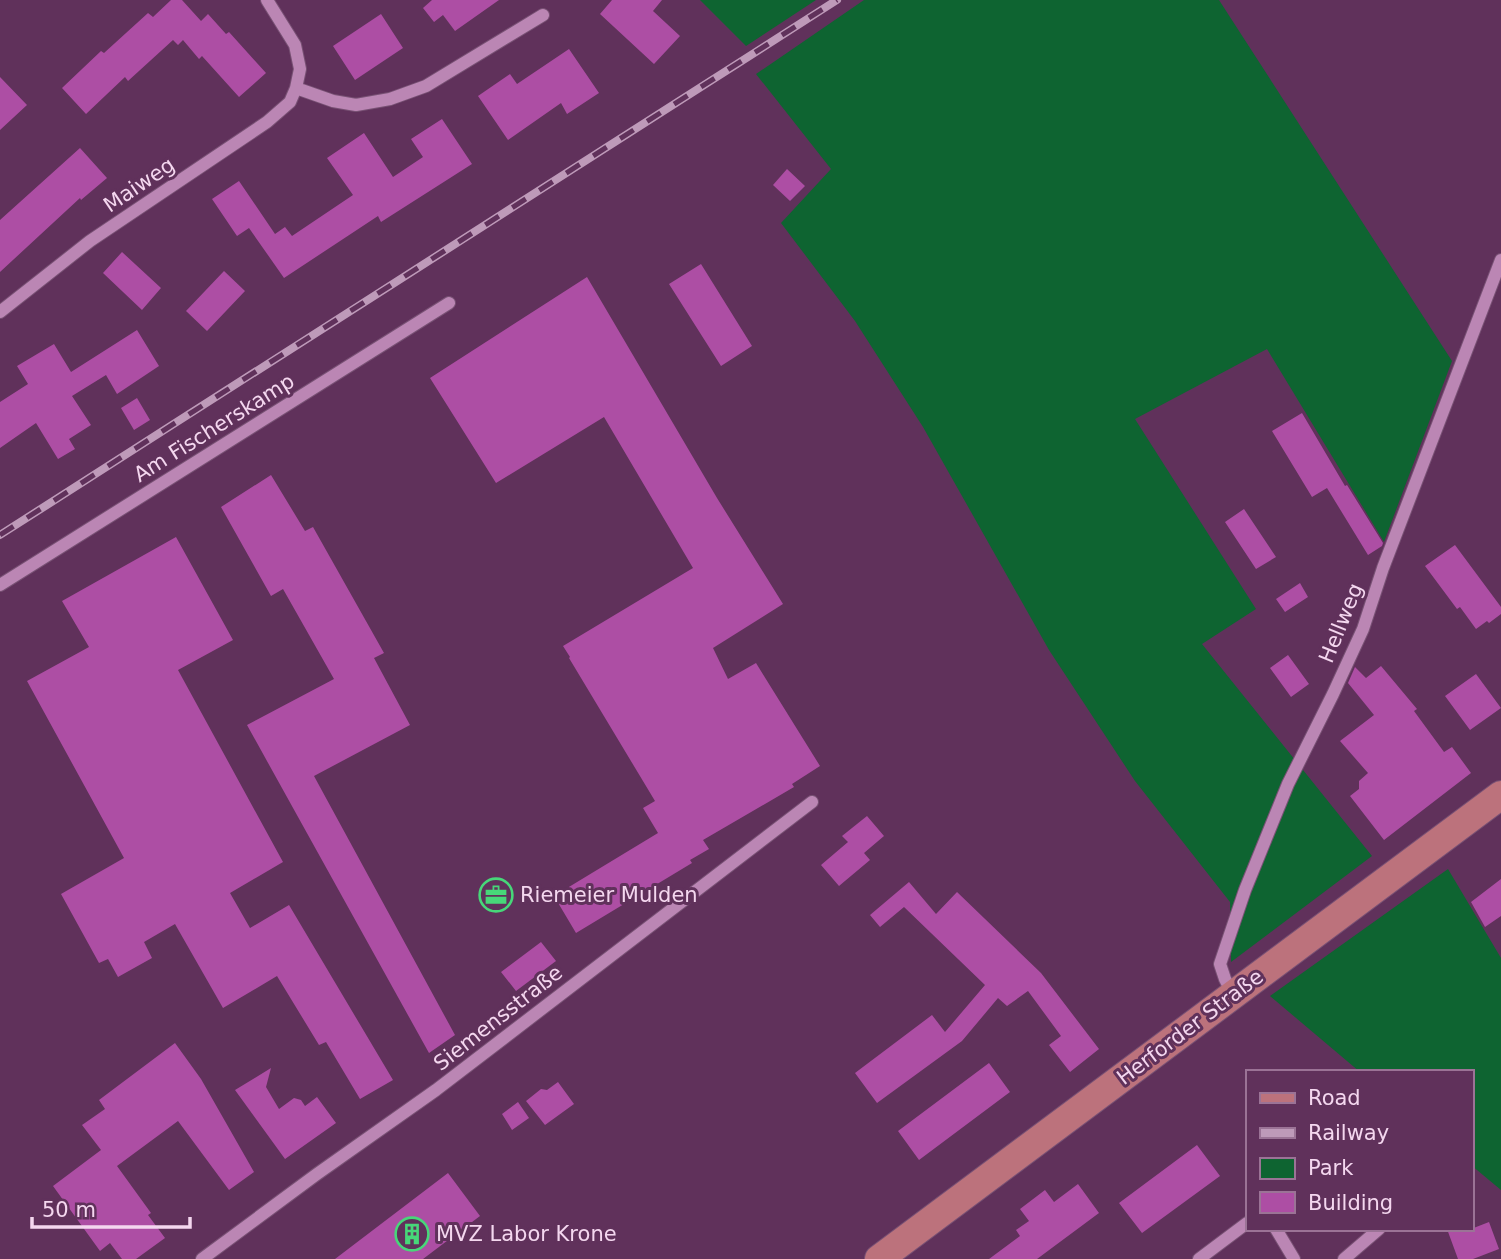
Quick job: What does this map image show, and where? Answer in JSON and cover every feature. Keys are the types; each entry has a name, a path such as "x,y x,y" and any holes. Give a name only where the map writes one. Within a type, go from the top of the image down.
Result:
{"main road":[{"name":"Herforder Straße","path":"879,1259 1501,795"}],"street":[{"path":"267,0 295,45 300,69 296,88 333,102 356,105 390,99 426,86 543,15"},
{"name":"Maiweg","path":"0,312 90,241 267,122 290,102 296,88"},
{"name":"Hellweg","path":"1233,995 1220,964 1245,890 1288,783 1363,629 1383,568 1501,260"},
{"name":"Am Fischerskamp","path":"0,585 449,303"},
{"name":"Siemensstraße","path":"202,1259 436,1090 812,802"},
{"path":"1199,1259 1246,1224"},
{"path":"1277,1231 1294,1259"},
{"path":"1344,1259 1378,1231"}],"green space":[{"path":"700,0 816,0 746,46"},
{"path":"864,0 1219,0 1452,361 1384,542 1267,349 1135,419 1256,609 1202,644 1372,856 1231,962 1230,902 1135,781 1049,650 923,427 855,321 781,223 831,169 756,74"},
{"path":"1448,869 1501,958 1501,1190 1473,1167 1473,1070 1358,1070 1270,996"}],"building":[{"path":"171,0 182,0 201,21 208,14 226,34 229,32 266,73 239,97 202,56 199,59 183,40 178,45 173,40 128,81 125,77 86,114 62,88 101,51 104,53 148,13 153,17"},
{"path":"432,0 499,0 455,31 443,15 434,22 423,8"},
{"path":"612,0 662,0 653,11 680,36 654,64 600,14"},
{"path":"381,14 403,48 355,80 333,46"},
{"path":"569,49 599,93 567,114 561,103 508,140 478,96 510,74 517,84"},
{"path":"0,77 27,105 0,130"},
{"path":"442,119 472,164 381,222 378,216 284,278 249,228 237,236 212,199 239,181 275,234 285,227 292,236 353,195 327,158 364,133 393,177 423,157 411,139"},
{"path":"80,148 107,178 81,200 80,198 0,272 0,220"},
{"path":"787,169 805,186 790,201 773,185"},
{"path":"122,252 161,288 142,310 103,273"},
{"path":"701,264 752,346 721,366 669,284"},
{"path":"224,271 245,291 207,331 186,311"},
{"path":"587,277 717,498 783,604 713,648 728,679 756,663 820,766 792,784 794,787 703,840 709,849 690,860 692,863 576,933 554,896 658,833 643,808 655,801 563,646 693,568 604,417 496,483 430,378"},
{"path":"137,330 159,366 117,394 106,375 72,396 91,425 69,439 75,449 58,459 36,423 0,448 0,402 28,384 17,366 54,344 71,372"},
{"path":"137,398 150,420 134,430 121,408"},
{"path":"1302,413 1345,486 1347,485 1383,543 1368,555 1327,488 1312,497 1272,431"},
{"path":"271,475 305,531 313,527 384,653 374,658 410,725 314,776 455,1035 429,1053 247,725 334,679 283,589 271,596 221,507"},
{"path":"1244,509 1276,557 1256,569 1225,522"},
{"path":"176,537 233,640 178,670 283,862 230,893 250,928 289,905 393,1080 360,1099 326,1042 319,1045 277,976 223,1008 175,924 144,942 152,958 118,977 108,959 99,963 61,894 124,858 27,681 89,647 62,601"},
{"path":"1455,545 1501,607 1501,614 1476,629 1460,607 1457,609 1425,566"},
{"path":"1300,583 1308,597 1285,612 1276,599"},
{"path":"1288,655 1309,684 1291,697 1270,668"},
{"path":"1381,666 1417,709 1414,711 1444,752 1452,747 1471,773 1384,840 1350,796 1359,789 1359,781 1368,773 1340,741 1374,715 1348,683 1355,667 1366,678"},
{"path":"1476,674 1501,708 1470,730 1445,696"},
{"path":"867,816 884,836 864,853 870,860 839,886 821,865 848,842 842,836"},
{"path":"1501,879 1501,916 1485,927 1471,902"},
{"path":"909,882 936,914 957,892 1041,973 1099,1049 1070,1072 1049,1045 1061,1036 1028,991 1007,1006 998,998 962,1041 877,1103 855,1073 932,1015 945,1032 985,985 904,907 880,927 870,915"},
{"path":"541,942 556,961 516,991 501,972"},
{"path":"175,1043 201,1079 254,1172 229,1190 178,1121 117,1166 151,1213 148,1215 165,1238 136,1259 122,1259 110,1243 100,1251 53,1186 101,1150 82,1125 105,1109 99,1100"},
{"path":"989,1063 1010,1092 919,1160 898,1131"},
{"path":"271,1068 266,1087 279,1109 294,1098 301,1100 305,1106 317,1097 336,1123 285,1159 235,1090"},
{"path":"558,1082 574,1104 545,1125 526,1101 541,1089 547,1090"},
{"path":"518,1102 529,1118 512,1130 502,1114"},
{"path":"1197,1145 1220,1176 1142,1233 1119,1203"},
{"name":"MVZ Labor Krone","path":"448,1173 480,1216 423,1259 335,1259"},
{"path":"1078,1184 1099,1213 1037,1259 989,1259 1020,1236 1016,1230 1029,1221 1020,1209 1045,1190 1054,1202"},
{"path":"1489,1222 1499,1249 1473,1259 1458,1259 1448,1231 1473,1231 1473,1228"}],"railway":[{"path":"0,535 837,0"}],"place":[{"name":"Riemeier Mulden","path":"496,895"},
{"name":"MVZ Labor Krone","path":"412,1234"}]}
